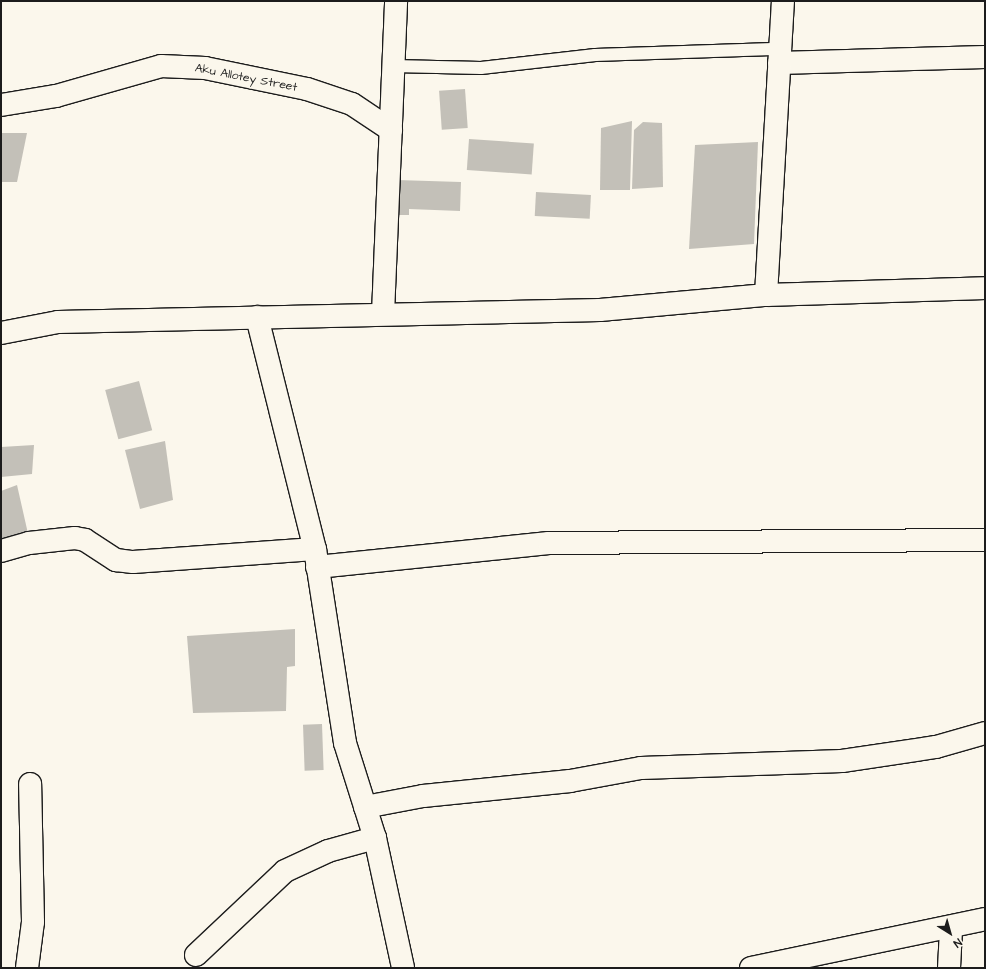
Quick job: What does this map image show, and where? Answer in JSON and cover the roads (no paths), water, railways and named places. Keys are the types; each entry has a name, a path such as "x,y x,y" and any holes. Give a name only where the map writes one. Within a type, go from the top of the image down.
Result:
{"street":[{"path":"382,314 396,1"},
{"path":"766,294 783,1"},
{"path":"779,56 985,57"},
{"name":"Aku Allotey Street","path":"1,105 56,96 161,66 205,68 322,94 352,104 391,130"},
{"path":"1,333 58,322 600,310 766,294 985,288"},
{"path":"257,317 316,558 345,743 375,838 403,968"},
{"path":"1,551 29,543 75,538 85,540 116,560 133,562 316,558 549,543 985,540"},
{"path":"365,807 423,796 570,781 641,768 842,761 936,746 985,733"},
{"path":"27,968 33,922 30,784"},
{"path":"196,955 285,871 328,851 375,838"},
{"path":"751,968 951,929 985,919"},
{"path":"949,968 951,929"}],"lane":[{"path":"393,66 481,68 595,55 779,56"}]}
